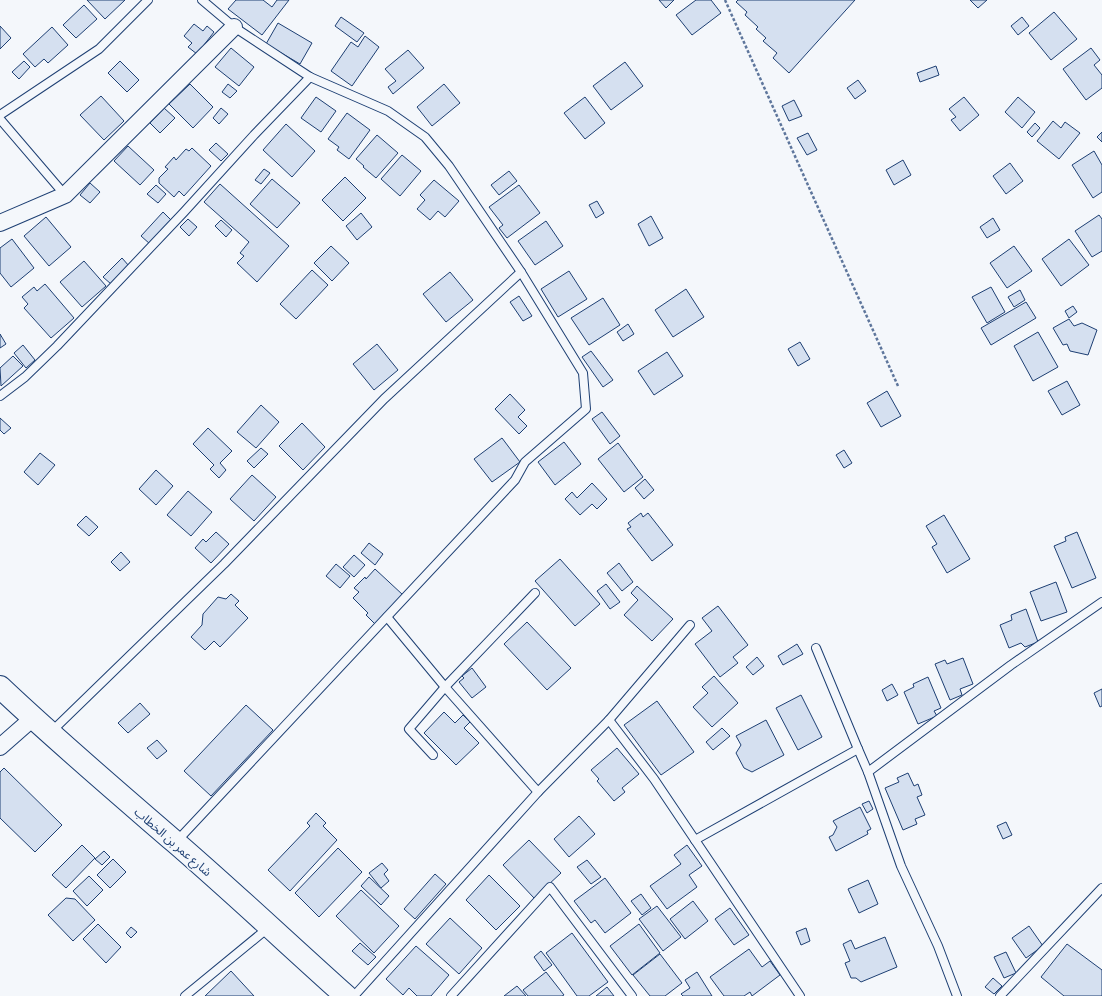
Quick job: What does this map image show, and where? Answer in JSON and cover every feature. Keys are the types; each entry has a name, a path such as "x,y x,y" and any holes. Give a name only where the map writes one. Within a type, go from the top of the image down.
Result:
{"main road":[{"name":"شارع عمر بن الخطاب","path":"0,687 32,718 175,843 346,996"}],"street":[{"path":"0,223 65,195 234,27"},
{"path":"0,747 32,718"}],"lane":[{"path":"0,116 99,49 148,0"},
{"path":"175,843 515,480 525,462 586,409 583,373 521,272 449,166 425,137 388,111 310,77 234,27 202,0"},
{"path":"0,396 25,377 57,346 310,77"},
{"path":"0,119 65,195"},
{"path":"50,734 224,564 384,399 521,272"},
{"path":"433,755 409,729 446,687 535,593"},
{"path":"868,772 1011,665 1102,602"},
{"path":"387,617 538,792"},
{"path":"354,996 538,792 609,720 690,625"},
{"path":"816,648 868,772 901,866 938,946 957,996"},
{"path":"609,720 654,780 800,996"},
{"path":"695,840 858,749"},
{"path":"451,996 550,887 632,996"},
{"path":"1000,996 1102,888"},
{"path":"186,996 269,927"}],"path":[{"path":"725,0 898,386"}],"building":[{"path":"87,0 125,0 105,19"},
{"path":"236,0 263,0 272,7 277,0 289,0 262,35 228,9"},
{"path":"659,0 674,0 666,8"},
{"path":"696,0 711,0 721,13 692,35 676,15"},
{"path":"738,0 855,0 789,73 773,58 777,53 763,41 766,38 756,29 758,27 745,15 747,12 736,2"},
{"path":"970,0 987,0 978,8"},
{"path":"84,5 97,19 76,38 63,25"},
{"path":"1054,12 1077,39 1051,60 1029,33"},
{"path":"341,17 364,33 357,42 335,26"},
{"path":"1022,17 1029,26 1018,35 1011,26"},
{"path":"278,23 312,43 300,64 266,44"},
{"path":"194,24 203,31 207,26 214,32 197,54 188,47 192,43 184,36"},
{"path":"0,26 11,38 0,49"},
{"path":"52,27 68,45 48,63 44,59 35,67 23,54"},
{"path":"365,36 379,47 352,86 331,71 351,42 358,47"},
{"path":"231,48 254,67 239,86 215,67"},
{"path":"1091,48 1100,60 1094,65 1102,75 1102,88 1086,100 1063,69"},
{"path":"408,50 424,68 393,94 388,87 396,81 385,69"},
{"path":"24,61 30,67 19,79 12,72"},
{"path":"120,61 139,80 127,92 108,73"},
{"path":"625,62 643,86 611,110 593,86"},
{"path":"936,66 939,75 920,82 917,73"},
{"path":"858,80 866,91 855,99 847,88"},
{"path":"190,84 213,107 193,128 169,104"},
{"path":"228,84 237,91 230,98 222,92"},
{"path":"444,84 460,103 432,126 417,107"},
{"path":"101,96 124,121 104,140 80,115"},
{"path":"316,97 336,111 321,132 301,118"},
{"path":"585,97 605,123 585,139 564,113"},
{"path":"964,97 979,115 960,131 951,120 956,117 949,109"},
{"path":"1018,97 1035,112 1022,128 1005,112"},
{"path":"794,100 802,116 789,121 782,106"},
{"path":"164,108 175,118 160,133 150,123"},
{"path":"221,108 228,114 219,124 213,118"},
{"path":"347,113 370,130 349,159 337,150 339,147 328,139"},
{"path":"1053,121 1061,128 1065,122 1080,133 1059,159 1037,141"},
{"path":"1035,123 1040,128 1032,137 1027,132"},
{"path":"286,124 315,151 292,177 263,150"},
{"path":"1102,132 1102,142 1097,137"},
{"path":"808,133 817,150 807,155 797,138"},
{"path":"377,135 398,153 376,178 356,159"},
{"path":"216,143 228,154 221,161 209,150"},
{"path":"128,146 154,170 140,185 114,161"},
{"path":"192,148 211,166 184,196 179,191 174,197 159,183 159,178 168,169 165,167 174,157 176,160 186,149 189,151"},
{"path":"1094,151 1102,165 1102,192 1093,198 1072,165"},
{"path":"402,155 421,171 400,196 381,179"},
{"path":"903,160 911,175 894,185 886,170"},
{"path":"1010,163 1023,181 1006,194 993,176"},
{"path":"264,169 270,173 261,184 255,180"},
{"path":"509,171 517,181 499,195 491,185"},
{"path":"345,177 366,198 343,221 322,200"},
{"path":"272,179 300,203 277,228 250,204"},
{"path":"434,180 459,201 445,217 438,211 430,220 417,209 425,200 420,195"},
{"path":"90,183 100,192 90,203 80,195"},
{"path":"220,184 289,246 257,282 237,263 244,256 240,253 249,242 204,202"},
{"path":"156,185 166,194 158,203 147,194"},
{"path":"519,185 540,213 507,238 499,228 503,225 489,207"},
{"path":"597,201 604,213 596,218 589,205"},
{"path":"163,212 172,221 150,244 141,236"},
{"path":"361,213 372,227 357,240 346,226"},
{"path":"1099,215 1102,219 1102,251 1092,257 1075,231"},
{"path":"651,216 663,238 649,246 638,224"},
{"path":"46,217 71,247 49,266 24,236"},
{"path":"993,218 1000,230 987,238 980,227"},
{"path":"188,219 197,227 189,236 180,227"},
{"path":"221,220 232,230 226,237 215,226"},
{"path":"546,221 563,246 535,265 518,241"},
{"path":"12,239 34,268 11,287 0,273 0,248"},
{"path":"1069,239 1089,265 1061,286 1042,259"},
{"path":"331,246 349,263 332,281 314,263"},
{"path":"1014,246 1032,271 1007,288 990,263"},
{"path":"122,258 129,266 111,284 103,277"},
{"path":"84,261 106,286 82,307 60,282"},
{"path":"312,270 328,285 296,319 280,304"},
{"path":"569,271 587,299 558,317 541,289"},
{"path":"450,272 473,300 446,322 423,294"},
{"path":"45,284 74,318 51,338 24,308 28,304 22,297 34,287 37,291"},
{"path":"991,287 1005,312 987,323 972,297"},
{"path":"686,289 704,317 673,337 655,310"},
{"path":"1020,290 1025,300 1014,307 1008,297"},
{"path":"519,296 532,316 523,321 510,302"},
{"path":"603,298 620,325 589,345 571,318"},
{"path":"1026,302 1036,318 991,345 981,328"},
{"path":"1073,306 1077,312 1069,318 1065,311"},
{"path":"1069,319 1074,326 1082,323 1097,330 1088,355 1070,351 1067,344 1063,345 1053,328"},
{"path":"628,324 634,334 623,341 617,332"},
{"path":"1038,332 1058,367 1033,381 1014,346"},
{"path":"0,334 6,344 0,348"},
{"path":"800,342 810,359 798,366 788,349"},
{"path":"377,344 398,370 374,390 353,364"},
{"path":"23,345 35,360 26,368 14,353"},
{"path":"591,351 613,380 603,387 582,357"},
{"path":"667,352 683,376 654,395 638,371"},
{"path":"13,356 23,366 1,386 0,368"},
{"path":"1067,381 1080,405 1062,415 1048,391"},
{"path":"887,391 901,416 881,427 867,403"},
{"path":"510,394 525,410 518,417 527,426 519,434 495,409"},
{"path":"261,405 279,422 256,448 237,432"},
{"path":"602,412 620,436 610,444 592,419"},
{"path":"0,418 11,428 4,434 0,430"},
{"path":"302,423 325,447 303,470 279,446"},
{"path":"208,428 232,451 220,463 226,470 219,478 210,469 214,465 193,444"},
{"path":"502,438 520,462 492,482 474,459"},
{"path":"564,442 581,464 555,485 538,462"},
{"path":"618,443 643,477 624,492 598,459"},
{"path":"261,448 268,454 254,468 247,461"},
{"path":"844,450 852,463 844,468 836,455"},
{"path":"40,453 55,465 38,485 24,472"},
{"path":"156,470 173,486 156,505 139,489"},
{"path":"252,475 276,497 254,521 230,499"},
{"path":"645,479 654,490 644,499 635,488"},
{"path":"592,483 607,499 597,509 592,504 580,515 565,499 572,492 577,498"},
{"path":"188,491 212,512 191,536 167,515"},
{"path":"641,513 643,517 648,513 673,545 652,561 627,529 631,527 628,523"},
{"path":"944,515 970,559 947,573 932,547 937,544 926,526"},
{"path":"86,516 98,527 89,536 77,525"},
{"path":"216,532 229,544 211,563 195,548 203,539 206,542"},
{"path":"1077,532 1096,578 1072,588 1054,546 1066,541 1065,537"},
{"path":"369,543 383,554 375,565 361,553"},
{"path":"121,552 130,562 120,571 111,562"},
{"path":"354,555 365,565 354,577 343,567"},
{"path":"560,559 600,604 575,626 535,581"},
{"path":"619,563 633,582 622,591 607,573"},
{"path":"336,564 350,576 340,588 326,576"},
{"path":"375,569 403,595 375,624 366,615 368,613 353,598 359,592 354,588 365,577 366,579"},
{"path":"1056,582 1067,612 1041,621 1030,592"},
{"path":"606,584 620,602 610,609 597,591"},
{"path":"637,586 673,619 652,641 624,615 638,600 631,593"},
{"path":"231,594 239,601 235,605 248,618 220,647 214,641 205,650 191,637 202,625 203,614 218,597 226,599"},
{"path":"718,606 748,645 733,657 738,663 720,677 695,644 712,631 702,618"},
{"path":"1026,609 1038,642 1025,647 1021,643 1009,648 1000,625 1012,620 1011,615"},
{"path":"527,622 571,668 547,690 504,644"},
{"path":"797,644 803,654 783,665 778,656"},
{"path":"757,657 764,666 753,675 746,667"},
{"path":"963,658 973,684 960,689 962,695 950,700 935,664 945,660 947,664"},
{"path":"472,668 486,687 472,698 459,682 464,678 462,676"},
{"path":"714,676 738,703 712,727 693,707 708,693 702,687"},
{"path":"928,677 941,708 934,711 937,716 918,724 904,692 914,687 913,684"},
{"path":"892,684 898,695 887,701 882,690"},
{"path":"1102,689 1102,706 1100,707 1094,693"},
{"path":"801,695 822,737 798,750 776,708"},
{"path":"657,701 694,752 661,775 624,725"},
{"path":"140,703 150,714 128,733 118,723"},
{"path":"246,705 273,730 211,796 184,771"},
{"path":"444,712 455,723 463,715 470,722 464,728 479,743 456,765 424,733"},
{"path":"766,720 784,755 752,772 744,768 736,753 741,745 736,736"},
{"path":"722,728 730,736 713,750 706,742"},
{"path":"157,740 167,751 157,759 147,748"},
{"path":"617,748 639,774 622,788 625,792 614,801 597,781 599,779 591,770"},
{"path":"4,768 62,825 35,852 0,818 0,772"},
{"path":"908,773 914,786 918,784 922,795 917,797 925,815 915,819 917,824 903,830 885,788 899,782 897,778"},
{"path":"869,801 873,809 867,813 862,804"},
{"path":"860,807 871,829 867,831 868,834 836,851 829,837 833,835 837,827 833,821"},
{"path":"316,813 326,823 323,826 337,840 290,891 268,870 310,826 307,823"},
{"path":"579,816 595,834 569,857 554,839"},
{"path":"1006,822 1012,835 1003,839 997,826"},
{"path":"529,840 561,873 534,898 503,865"},
{"path":"82,845 95,858 66,888 52,875"},
{"path":"687,845 702,866 689,875 697,887 667,909 650,886 681,864 674,855"},
{"path":"338,848 362,872 319,917 295,893"},
{"path":"104,851 110,857 102,865 95,859"},
{"path":"113,859 126,872 110,888 97,875"},
{"path":"587,860 601,877 591,884 577,867"},
{"path":"382,863 388,870 384,874 389,881 381,888 369,873"},
{"path":"435,874 446,884 415,919 404,909"},
{"path":"489,875 520,906 496,930 466,900"},
{"path":"89,876 103,890 87,906 73,891"},
{"path":"369,877 389,896 381,905 361,886"},
{"path":"605,878 631,913 605,933 595,920 591,923 574,901"},
{"path":"868,880 878,904 859,913 848,889"},
{"path":"361,890 399,926 374,953 336,916"},
{"path":"641,894 651,908 642,915 631,901"},
{"path":"66,898 75,899 95,920 73,941 48,915"},
{"path":"693,901 708,921 685,939 670,919"},
{"path":"657,906 681,937 663,951 639,919"},
{"path":"730,908 749,935 734,945 715,919"},
{"path":"450,918 482,948 459,974 426,944"},
{"path":"98,924 121,947 106,963 83,939"},
{"path":"639,924 660,953 632,975 610,946"},
{"path":"1029,926 1043,946 1026,958 1012,938"},
{"path":"131,927 137,932 131,938 126,933"},
{"path":"806,928 810,941 801,945 796,932"},
{"path":"572,933 608,982 589,996 577,996 546,953"},
{"path":"885,937 897,967 861,982 856,978 851,978 845,963 850,961 843,944 851,940 855,949"},
{"path":"360,943 376,957 368,965 352,951"},
{"path":"1067,944 1102,970 1102,996 1064,996 1041,977"},
{"path":"416,946 449,975 431,996 417,996 409,988 403,995 386,979"},
{"path":"749,949 762,967 770,961 780,975 752,996 750,992 744,996 724,996 710,977"},
{"path":"541,951 552,965 544,971 534,957"},
{"path":"1006,952 1016,973 1004,978 994,957"},
{"path":"660,954 682,983 665,996 650,996 633,975"},
{"path":"231,971 254,996 205,996"},
{"path":"546,972 564,995 528,996 523,990"},
{"path":"697,972 712,996 683,996 681,994 690,988 685,980"},
{"path":"993,978 1002,986 994,994 985,987"},
{"path":"517,986 526,996 504,996"},
{"path":"607,987 614,996 596,996"}]}
